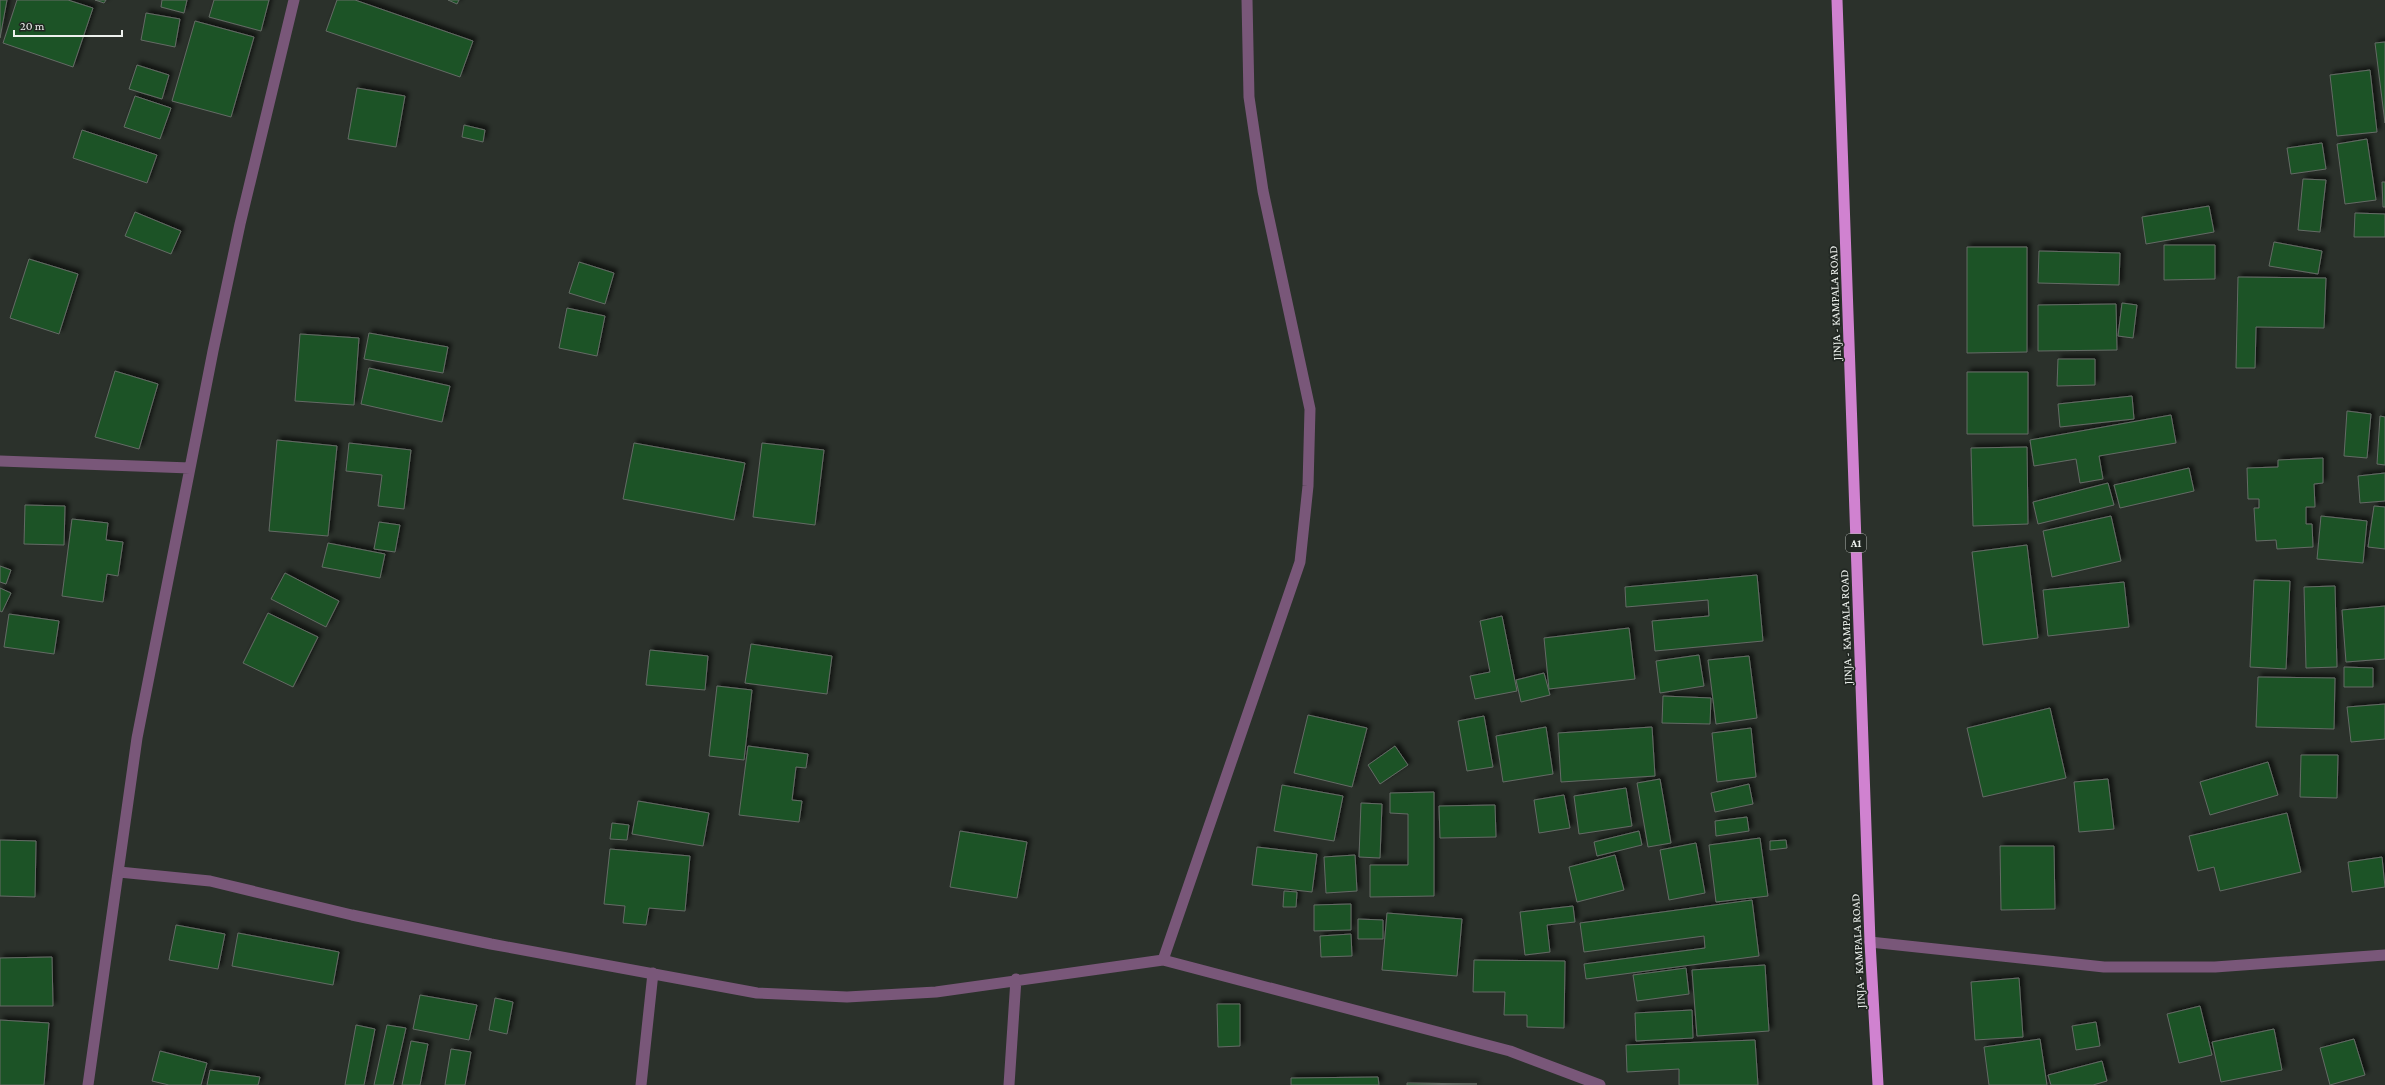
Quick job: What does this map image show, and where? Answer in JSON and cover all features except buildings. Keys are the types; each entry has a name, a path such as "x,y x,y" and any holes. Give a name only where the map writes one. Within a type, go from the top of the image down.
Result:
{"highway":[{"name":"JINJA - KAMPALA ROAD","path":"1837,0 1870,942 1878,1085"}],"street":[{"path":"88,1085 120,872 137,738 240,224 294,0"},
{"path":"1163,960 1300,562 1308,486 1310,409 1263,191 1250,97 1247,0"},
{"path":"0,461 190,468"},
{"path":"120,872 210,881 352,915 491,944 757,993 847,997 936,992 1016,979 1163,960 1510,1051 1600,1085"},
{"path":"1870,942 2104,967 2215,967 2385,955"},
{"path":"640,1085 653,973"},
{"path":"1009,1085 1016,979"}]}
